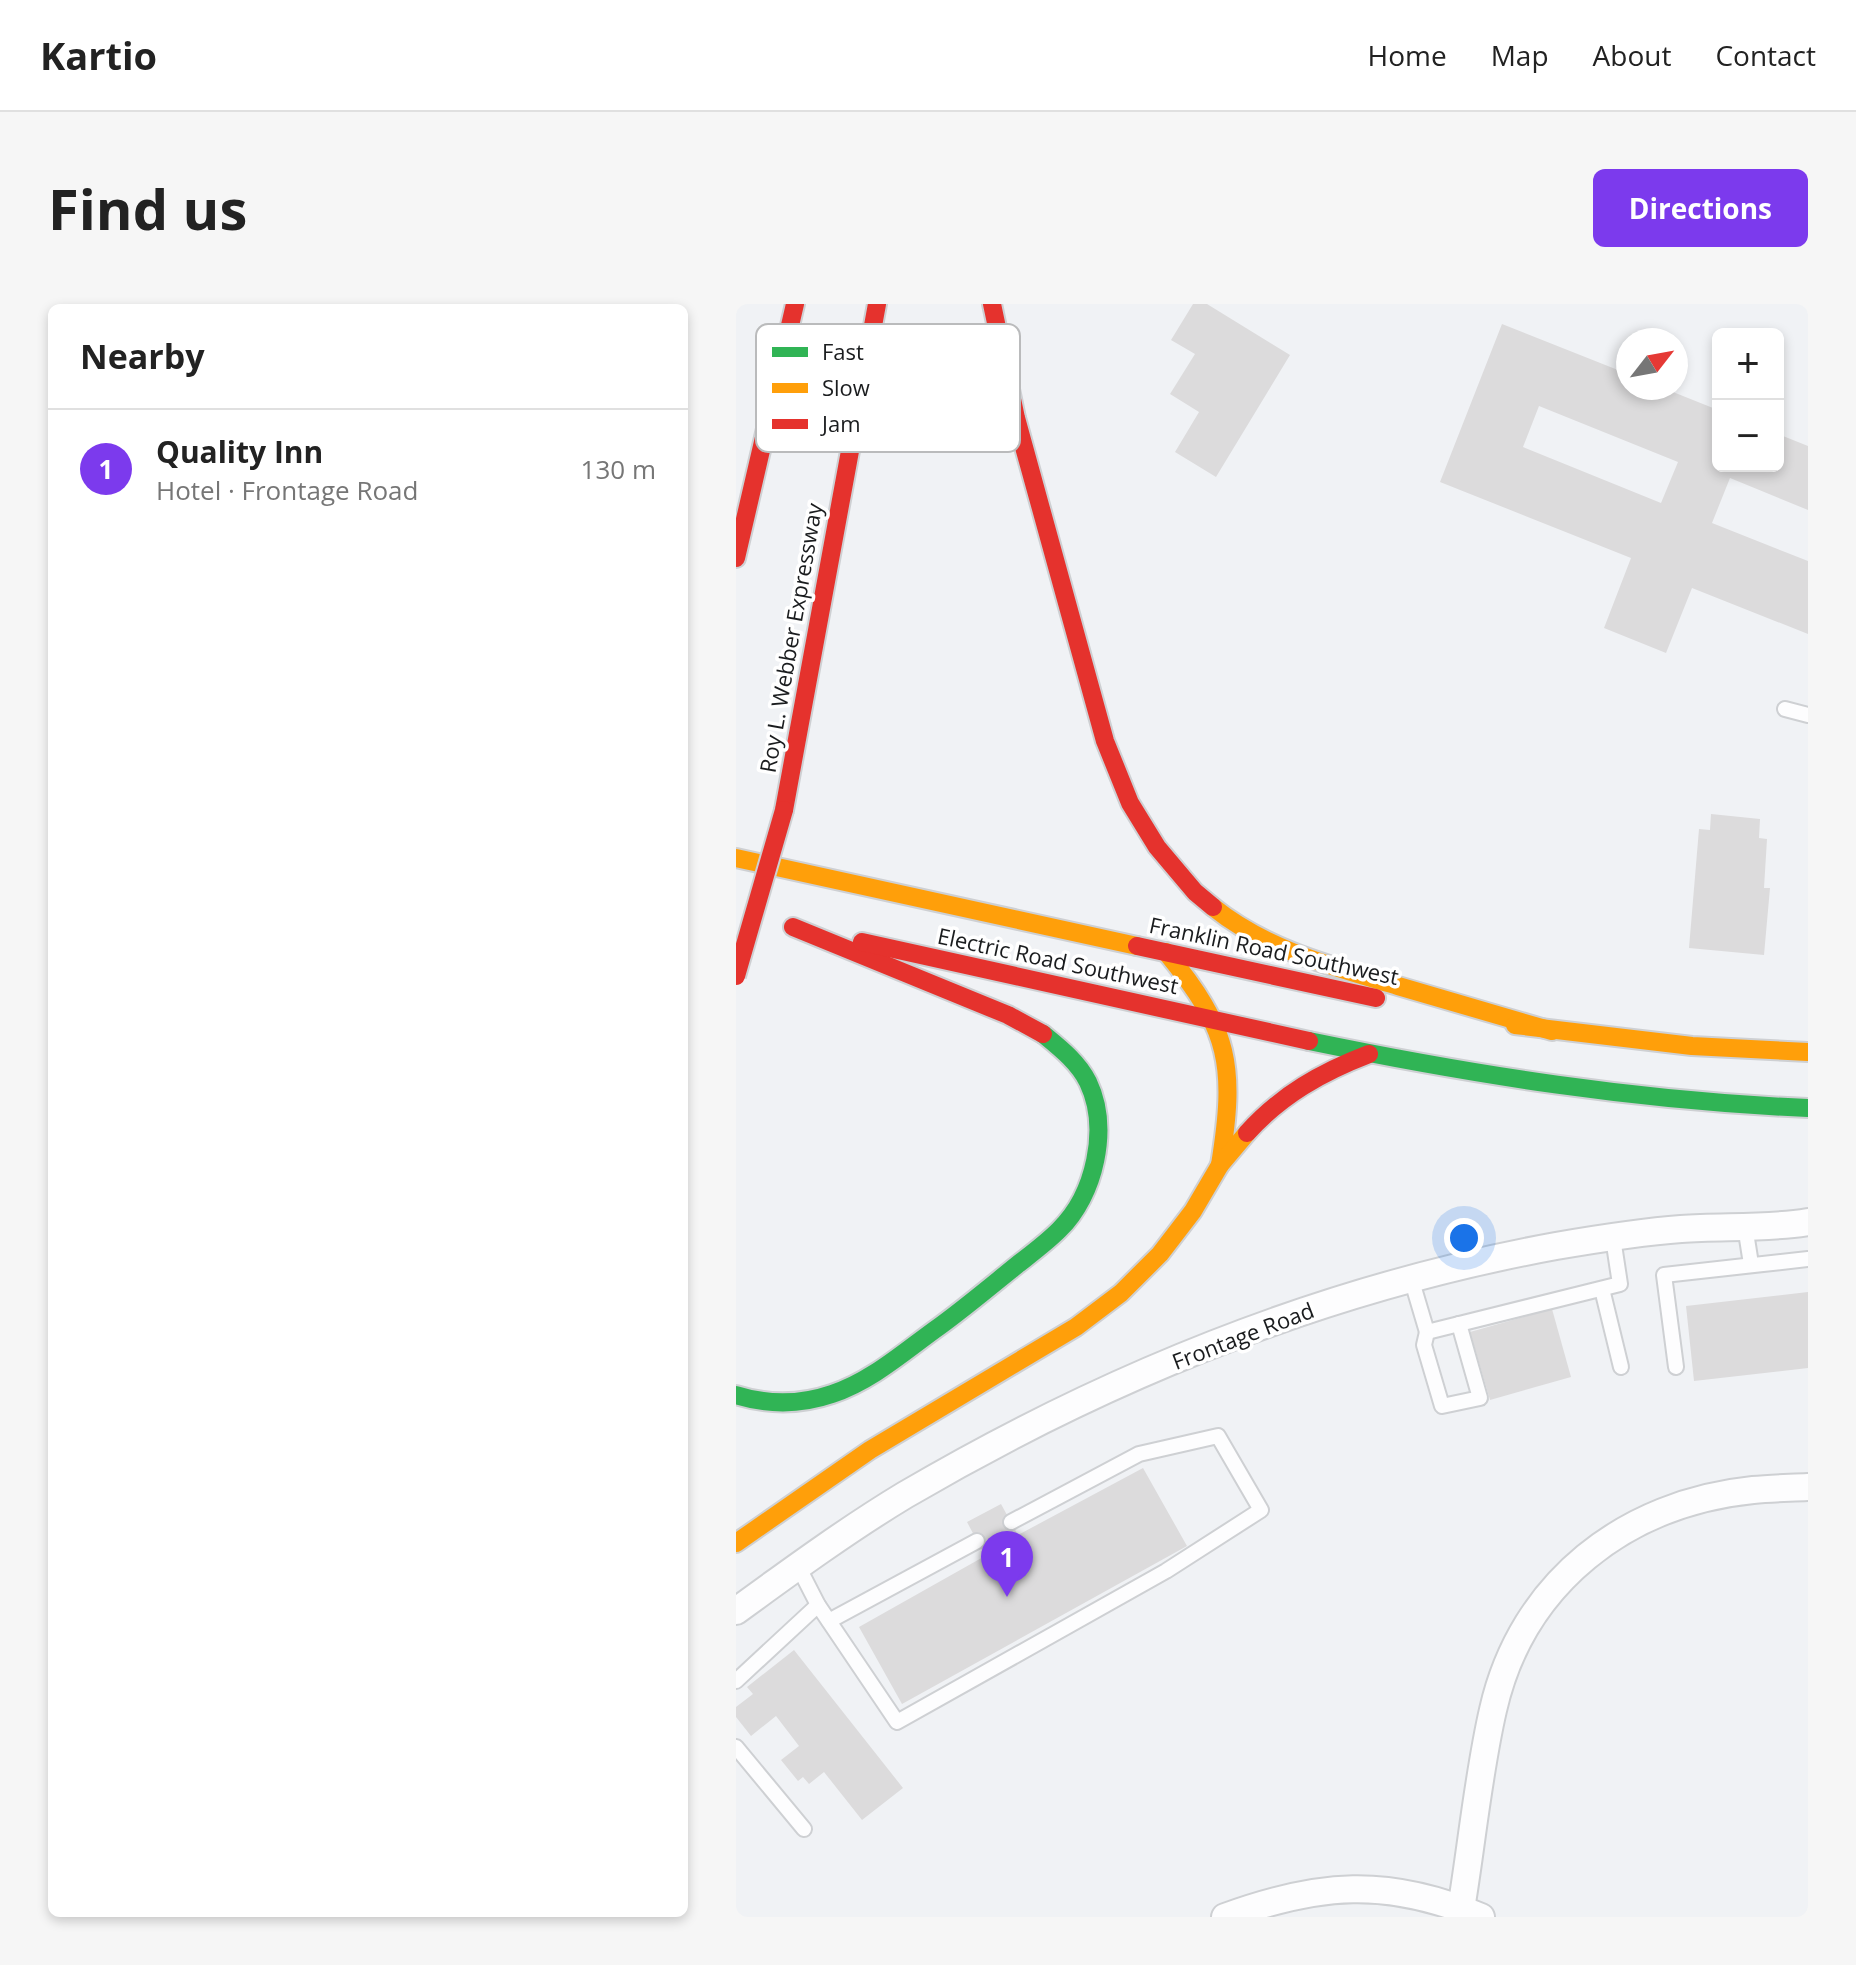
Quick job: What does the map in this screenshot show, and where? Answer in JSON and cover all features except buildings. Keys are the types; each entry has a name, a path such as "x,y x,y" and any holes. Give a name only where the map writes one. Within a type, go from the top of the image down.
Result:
{"main road":[{"path":"790,324 795,304"},
{"name":"Roy L. Webber Expressway","path":"873,324 877,304"},
{"path":"992,304 996,324"},
{"path":"1020,433 1105,741 1130,803 1157,847 1195,892 1228,919 1267,941 1313,961 1552,1031"},
{"path":"736,558 761,452"},
{"name":"Roy L. Webber Expressway","path":"736,976 784,810 850,452"},
{"name":"Franklin Road Southwest","path":"736,858 1459,1017 1552,1031 1692,1046 1808,1052"},
{"name":"Electric Road Southwest","path":"736,914 1369,1054"},
{"path":"736,1395 761,1403 797,1402 832,1394 877,1370 962,1310 1061,1229 1082,1198 1098,1140 1097,1108 1088,1082 1074,1060 1044,1035 1008,1015 778,924"},
{"path":"1166,952 1203,998 1226,1058 1230,1086 1229,1114 1220,1165"},
{"path":"736,1543 870,1450 1076,1327 1121,1293 1177,1233 1220,1165 1254,1126 1302,1085 1332,1068 1369,1054 1466,1073 1624,1096 1737,1106 1808,1108"}],"street":[{"name":"Frontage Road","path":"736,1611 903,1497 1009,1437 1127,1381 1248,1331 1411,1278 1558,1245 1680,1229 1808,1222"},
{"path":"1225,1917 1270,1902 1329,1889 1379,1890 1428,1898 1471,1913 1493,1709 1515,1649 1529,1621 1554,1586 1584,1556 1620,1532 1663,1511 1703,1499 1753,1490 1808,1487"}],"lane":[{"path":"1785,709 1808,715"},
{"path":"1745,1226 1751,1264"},
{"path":"1427,1332 1620,1284 1613,1238"},
{"path":"1676,1367 1664,1275 1808,1259"},
{"path":"1411,1278 1427,1332 1424,1345 1442,1406 1480,1398 1459,1324"},
{"path":"1602,1289 1621,1367"},
{"path":"798,1566 818,1605 897,1722 1166,1571 1261,1510 1218,1436 1139,1454 1011,1522"},
{"path":"829,1621 977,1541"},
{"path":"736,1681 818,1605"},
{"path":"736,1747 804,1829"}],"traffic: fast":[{"path":"736,1395 760,1401 796,1402 820,1398 861,1381 969,1304 1059,1230 1082,1199 1090,1180 1098,1140 1098,1120 1095,1100 1084,1075 1043,1034"},
{"path":"1309,1041 1557,1085 1745,1105 1808,1108"}],"traffic: slow":[{"path":"736,858 1137,946"},
{"path":"1213,907 1255,935 1301,956 1552,1031"},
{"path":"1166,952 1204,1004 1223,1051 1227,1101 1220,1165"},
{"path":"1515,1025 1692,1046 1808,1052"},
{"path":"736,1543 870,1450 1076,1327 1121,1293 1160,1254 1193,1211 1220,1165 1247,1133"}],"traffic: jam":[{"path":"790,324 795,304"},
{"path":"873,324 877,304"},
{"path":"992,304 996,324"},
{"path":"1020,433 1105,741 1130,803 1157,847 1195,892 1213,907"},
{"path":"736,558 761,452"},
{"path":"784,810 850,452"},
{"path":"736,976 784,810"},
{"path":"793,927 1008,1015 1043,1034"},
{"path":"862,942 1309,1041"},
{"path":"1137,946 1376,998"},
{"path":"1247,1133 1274,1107 1303,1086 1369,1054"}],"place":[{"name":"Quality Inn","path":"1007,1597"}]}
